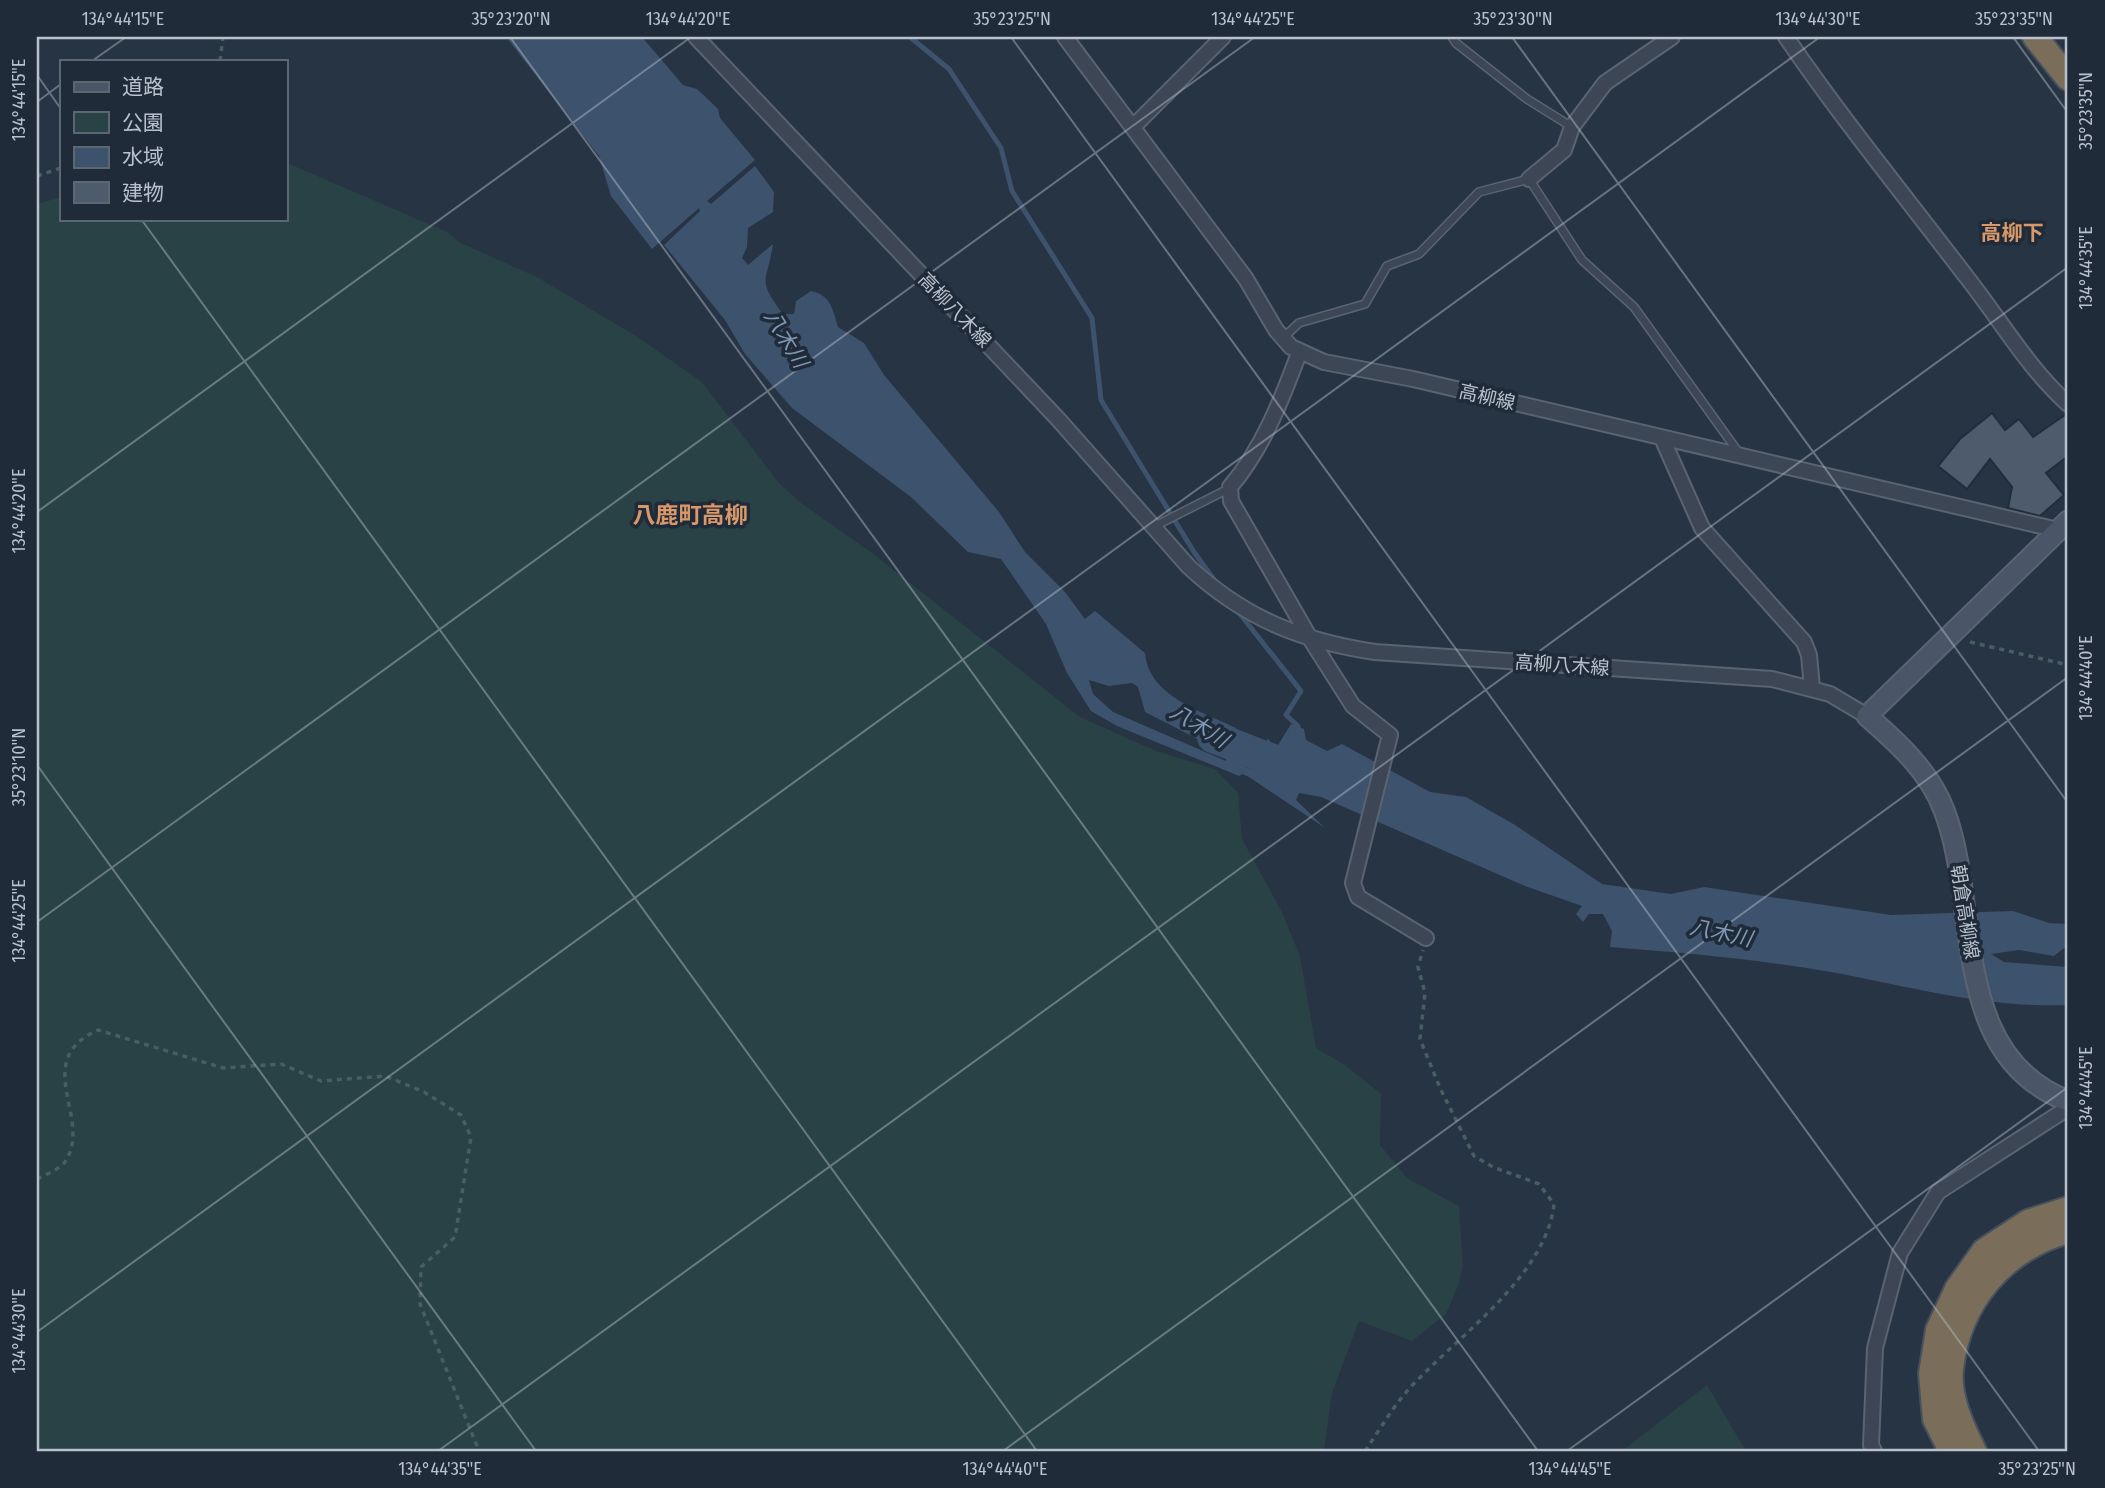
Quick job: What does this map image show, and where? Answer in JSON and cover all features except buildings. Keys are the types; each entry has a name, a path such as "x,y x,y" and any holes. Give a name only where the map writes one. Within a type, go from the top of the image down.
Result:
{"highway":[{"path":"2035,37 2068,78"},
{"path":"1951,1451 1935,1419 1931,1374 1938,1330 1956,1289 1984,1251 2028,1222 2068,1209"},
{"path":"1974,1451 1958,1419 1951,1371 1960,1331 1978,1293 2004,1264 2039,1239 2068,1231"}],"street":[{"name":"高柳八木線","path":"696,37 1040,400 1152,528 1210,586 1254,615 1311,640 1375,652 1744,676 1812,688 1867,716"},
{"name":"高柳線","path":"1065,37 1246,279 1283,338 1300,353 1340,366 1413,379 2065,528"},
{"path":"1133,127 1223,37"},
{"path":"1530,179 1564,150 1572,127 1605,83 1672,37"},
{"path":"1786,37 1834,106 1968,279 2039,378 2068,404"},
{"path":"1300,353 1281,401 1241,474 1230,487 1231,501 1311,640 1353,706 1390,735 1353,883 1359,897 1426,938"},
{"path":"1662,438 1702,528 1804,642 1809,656 1812,688"},
{"path":"1867,716 1947,637 2065,528"},
{"name":"朝倉高柳線","path":"1867,716 1924,774 1943,809 1955,847 1974,976 1987,1020 2011,1059 2026,1075 2045,1090 2068,1101"},
{"path":"1874,1451 1871,1445 1875,1348 1900,1253 1938,1192 2068,1108"}],"lane":[{"path":"1452,37 1455,43 1527,99 1572,127"},
{"path":"1283,338 1299,323 1365,304 1387,266 1419,254 1479,192 1530,179 1581,260 1634,307 1742,456"},
{"path":"1152,528 1230,487"}],"path":[{"path":"220,60 223,37"},
{"path":"37,176 60,168"},
{"path":"1947,637 2068,664"},
{"path":"1365,1451 1406,1392 1501,1297 1551,1228 1554,1204 1539,1184 1493,1167 1474,1156 1440,1088 1420,1040 1425,993 1418,967 1426,938"},
{"path":"37,1179 64,1163 75,1135 63,1086 71,1053 79,1038 98,1030 223,1068 281,1064 321,1081 385,1076 424,1092 461,1115 471,1137 455,1237 421,1267 419,1304 479,1451"}],"green space":[{"path":"287,163 447,232 459,242 537,277 636,336 702,382 778,482 801,503 872,553 1080,717 1156,751 1215,769 1238,793 1242,839 1282,912 1300,956 1316,1048 1345,1065 1381,1094 1380,1145 1407,1178 1459,1206 1463,1266 1446,1314 1412,1341 1359,1321 1332,1393 1324,1451 37,1451 37,204 60,197 60,220 287,220"},
{"path":"1707,1385 1746,1451 1622,1451"}],"water":[{"path":"506,37 642,37 683,85 697,89 718,109 720,118 755,160 707,201 711,204 755,166 774,192 773,212 748,228 747,247 742,258 748,265 773,244 766,287 783,314 794,314 796,301 811,291 823,296 833,309 838,327 864,343 884,375 999,512 1025,552 1065,592 1085,619 1095,611 1145,653 1156,681 1167,692 1179,701 1236,728 1236,734 1249,740 1248,748 1252,753 1246,767 1254,770 1268,738 1275,750 1291,724 1304,729 1306,740 1327,751 1342,744 1430,792 1466,797 1515,825 1602,884 1671,894 1704,887 1891,915 2013,911 2049,923 2068,924 2068,945 2054,956 2019,950 1991,954 2004,962 2068,967 2068,1005 2010,1004 1784,965 1610,947 1612,931 1603,914 1589,914 1583,922 1576,914 1582,906 1525,886 1321,797 1299,793 1296,800 1325,828 1249,777 1242,774 1239,776 1117,726 1091,711 1067,673 1046,624 1001,559 968,552 911,497 792,408 745,354 725,320 664,245 700,211 699,208 652,249 611,196 599,156","holes":["1089,680 1109,686 1132,683 1138,687 1145,712 1227,754 1226,761 1113,712 1093,694"]}],"waterway":[{"path":"910,37 949,69 1001,148 1012,191 1092,318 1101,400 1194,552 1218,585"},
{"path":"1236,609 1301,691 1286,715 1298,726 1298,732"},
{"name":"八木川","path":"1213,737 1301,771"}],"district":[{"name":"高柳下","path":"2012,233"},
{"name":"八鹿町高柳","path":"690,515"}]}
